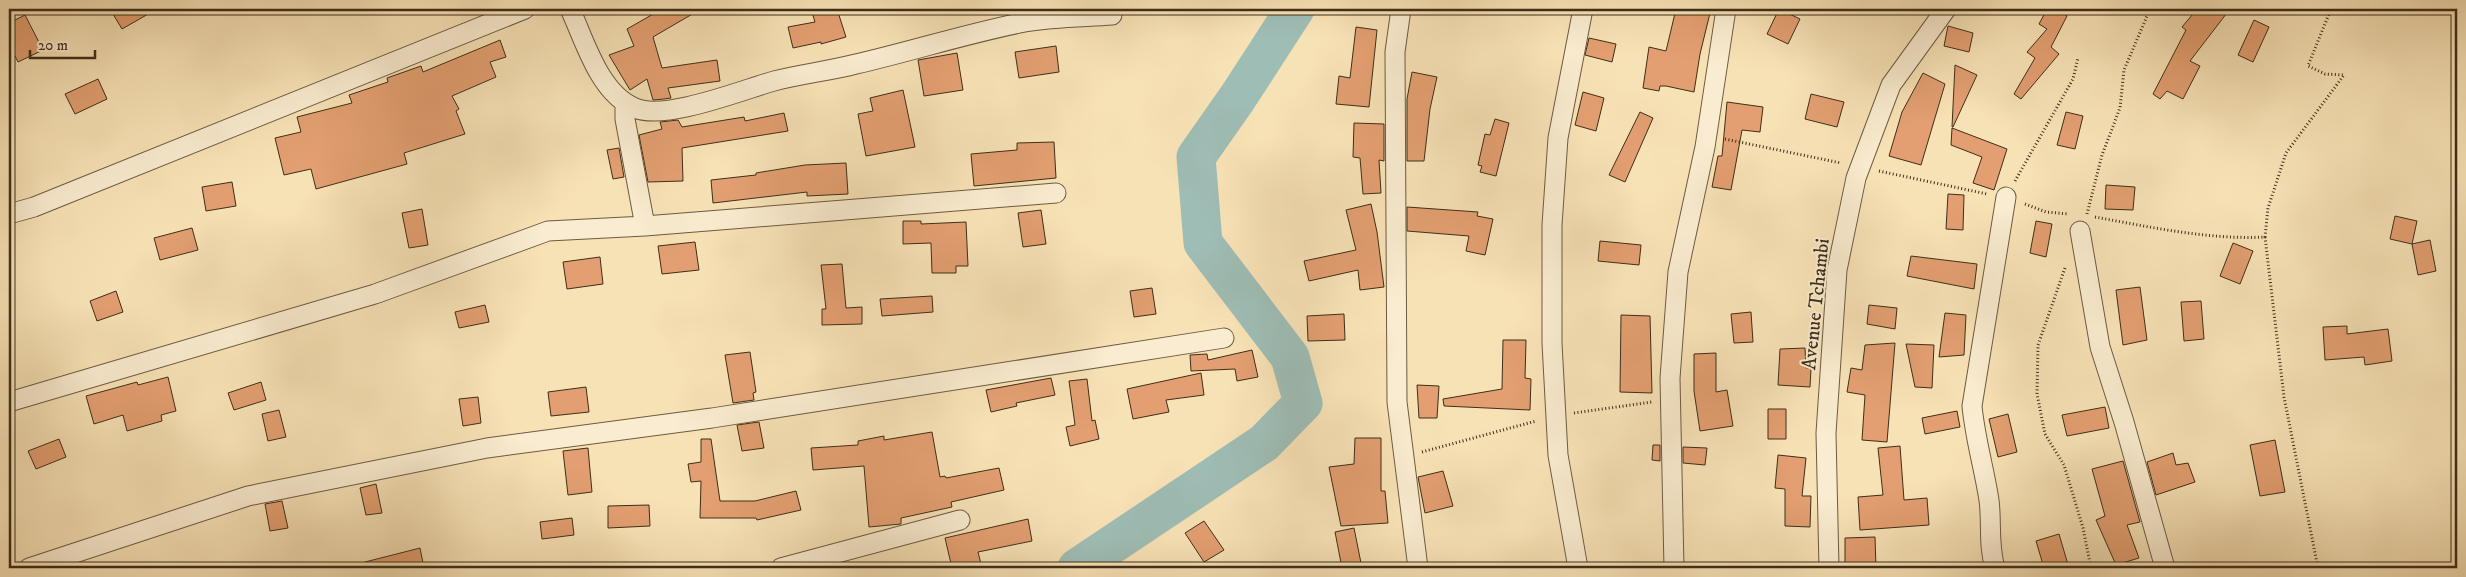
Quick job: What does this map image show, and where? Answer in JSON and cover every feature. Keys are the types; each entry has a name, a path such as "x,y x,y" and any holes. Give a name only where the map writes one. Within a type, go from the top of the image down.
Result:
{"street":[{"path":"9,214 43,203 525,9"},
{"path":"570,9 599,71 625,103 650,112 675,108 775,81 856,64 948,39 1026,22 1112,15"},
{"path":"1401,9 1395,62 1398,402 1418,568"},
{"path":"1578,568 1558,455 1552,343 1552,225 1558,138 1583,9"},
{"path":"1674,568 1670,378 1678,272 1707,134 1726,9"},
{"name":"Avenue Tchambi","path":"1829,568 1826,433 1837,270 1859,168 1891,85 1946,9"},
{"path":"625,103 625,119 645,226"},
{"path":"9,402 375,294 548,231 645,226 1056,192"},
{"path":"1995,568 1989,549 1988,496 1975,435 1972,406 2006,197"},
{"path":"2080,231 2100,347 2124,422 2165,568"},
{"path":"29,568 242,498 487,448 712,418 1224,338"},
{"path":"781,568 960,520"}],"path":[{"path":"2318,568 2284,397 2265,237 2268,208 2286,153 2344,75 2325,74 2308,66 2331,9"},
{"path":"2006,197 2073,79 2078,58"},
{"path":"1707,134 1859,168 2006,197 2046,212 2086,216 2148,227 2243,238 2265,237"}],"building":[{"path":"110,9 157,9 122,29"},
{"path":"662,9 701,9 653,37 662,68 717,60 720,81 668,88 671,98 664,99 653,100 647,79 630,90 609,55 634,46 627,29"},
{"path":"811,9 837,9 846,37 821,44 821,42 793,48 788,27 815,22"},
{"path":"1676,9 1711,9 1700,54 1694,92 1666,86 1660,86 1659,91 1643,88 1649,47 1666,51"},
{"path":"1779,9 1800,19 1788,44 1767,34"},
{"path":"2047,9 2059,14 2061,12 2067,16 2051,47 2059,54 2021,99 2014,94 2035,58 2027,52 2047,29 2039,24"},
{"path":"2197,9 2230,9 2190,61 2200,66 2183,99 2167,91 2160,99 2153,94 2186,30 2182,27"},
{"path":"25,15 43,50 18,62 9,44 9,23"},
{"path":"2254,20 2269,27 2253,62 2238,55"},
{"path":"1948,26 1973,33 1969,52 1944,46"},
{"path":"1356,27 1377,30 1369,107 1336,104 1339,76 1350,78"},
{"path":"1589,38 1616,44 1612,62 1585,55"},
{"path":"500,40 506,57 490,62 496,77 452,96 459,109 456,111 465,134 404,153 407,164 316,189 311,169 284,175 275,138 301,132 297,117 352,103 349,95 388,82 387,78 421,66 423,72"},
{"path":"1056,46 1059,72 1019,78 1015,52"},
{"path":"957,53 963,90 924,96 918,60"},
{"path":"1955,65 1977,75 1952,127"},
{"path":"1412,72 1437,77 1430,109 1424,161 1407,161 1407,99"},
{"path":"1923,73 1945,84 1921,165 1889,156 1902,112"},
{"path":"98,79 107,99 75,114 65,94"},
{"path":"903,90 915,147 866,156 858,114 873,111 870,98"},
{"path":"1583,92 1604,98 1596,131 1575,125"},
{"path":"1811,94 1844,102 1837,127 1805,119"},
{"path":"1727,102 1763,107 1760,132 1742,130 1731,190 1712,187 1718,156 1722,156"},
{"path":"1640,112 1653,118 1625,182 1609,175"},
{"path":"2066,112 2083,116 2075,149 2057,145"},
{"path":"784,113 788,131 682,148 683,181 648,182 639,135 662,129 660,122 678,120 682,127 744,117 745,121"},
{"path":"1495,119 1509,123 1496,176 1480,172 1482,166 1478,165 1485,134 1490,135"},
{"path":"1354,123 1384,124 1384,161 1379,160 1381,193 1363,194 1360,158 1353,157"},
{"path":"1952,128 2007,149 1994,190 1973,183 1982,157 1951,145"},
{"path":"1054,142 1056,178 974,186 971,154 1017,150 1017,143"},
{"path":"619,148 624,177 613,179 607,150"},
{"path":"846,163 848,194 807,196 807,192 713,203 711,180 756,175 756,173 805,165"},
{"path":"232,182 236,206 206,211 202,187"},
{"path":"2106,185 2135,187 2133,210 2105,209"},
{"path":"1948,194 1964,195 1963,230 1946,229"},
{"path":"1371,204 1377,232 1384,287 1360,290 1358,270 1309,281 1304,261 1356,250 1346,210"},
{"path":"1407,207 1478,212 1477,216 1493,219 1485,255 1466,251 1469,236 1407,231"},
{"path":"422,209 428,245 409,248 402,213"},
{"path":"1041,210 1046,244 1023,247 1018,213"},
{"path":"2395,216 2417,221 2412,244 2390,239"},
{"path":"903,221 921,221 921,224 966,222 968,266 956,266 956,273 932,273 931,243 903,244"},
{"path":"2036,221 2052,224 2046,257 2030,253"},
{"path":"192,228 198,250 160,260 154,238"},
{"path":"2430,240 2436,271 2418,275 2412,244"},
{"path":"1600,241 1641,245 1639,265 1598,261"},
{"path":"695,242 699,270 662,274 658,246"},
{"path":"2233,243 2253,251 2240,284 2220,276"},
{"path":"1911,256 1977,264 1974,289 1907,276"},
{"path":"600,257 603,284 567,289 563,262"},
{"path":"842,264 846,308 862,307 862,324 822,325 822,309 826,309 821,265"},
{"path":"2140,287 2147,340 2123,345 2116,290"},
{"path":"1152,288 1156,314 1134,317 1130,291"},
{"path":"116,291 123,312 97,321 90,301"},
{"path":"932,296 933,312 882,316 880,299"},
{"path":"2201,301 2204,339 2184,341 2181,302"},
{"path":"485,305 489,322 459,328 455,312"},
{"path":"1869,305 1897,308 1895,329 1867,324"},
{"path":"1751,312 1753,342 1734,343 1731,314"},
{"path":"1945,313 1966,315 1964,355 1939,357"},
{"path":"1344,314 1345,340 1308,341 1307,316"},
{"path":"1621,315 1650,316 1652,393 1620,392"},
{"path":"2347,326 2347,334 2388,329 2392,361 2365,365 2364,357 2325,360 2323,327"},
{"path":"1503,340 1526,340 1525,378 1531,379 1530,410 1444,406 1443,399 1502,389"},
{"path":"1895,343 1887,442 1862,440 1865,395 1847,392 1851,368 1862,370 1865,345"},
{"path":"1906,344 1934,345 1932,388 1915,387"},
{"path":"1805,348 1806,368 1811,368 1810,387 1778,385 1780,349"},
{"path":"1252,350 1258,377 1237,381 1235,369 1191,371 1190,355 1207,354 1208,360"},
{"path":"750,352 756,392 753,393 754,400 733,403 725,355"},
{"path":"1716,353 1716,392 1727,390 1733,426 1700,431 1694,391 1694,354"},
{"path":"1201,373 1204,395 1166,400 1169,412 1133,419 1127,389"},
{"path":"168,377 176,411 161,415 162,421 127,431 123,415 94,424 86,396 137,382 138,385"},
{"path":"1051,378 1055,395 1016,403 1017,406 991,412 986,390"},
{"path":"1087,379 1092,421 1095,420 1099,439 1070,446 1066,427 1075,425 1069,381"},
{"path":"261,382 266,400 234,410 228,393"},
{"path":"1417,385 1439,386 1437,418 1419,418"},
{"path":"586,387 589,412 551,416 548,392"},
{"path":"478,397 481,423 463,426 459,399"},
{"path":"2105,407 2109,428 2067,436 2062,415"},
{"path":"1768,409 1786,409 1786,439 1768,439"},
{"path":"279,410 286,437 268,441 262,414"},
{"path":"1957,411 1960,427 1925,434 1922,418"},
{"path":"2008,414 2017,452 1998,457 1989,419"},
{"path":"759,422 764,448 742,451 737,425"},
{"path":"932,432 940,477 945,476 946,478 999,468 1004,490 951,502 952,507 901,518 901,524 869,527 864,466 813,470 811,448 858,445 858,441 884,436 884,440"},
{"path":"1355,438 1381,438 1381,491 1385,491 1388,523 1341,526 1329,467 1354,464"},
{"path":"59,439 66,457 36,469 28,451"},
{"path":"701,439 711,439 720,501 755,501 796,491 801,510 757,520 756,518 700,518 701,481 691,482 688,464 701,462"},
{"path":"2275,440 2285,492 2260,496 2250,445"},
{"path":"1653,445 1660,445 1660,461 1652,460"},
{"path":"1900,446 1904,500 1927,498 1929,525 1860,530 1858,497 1883,495 1878,448"},
{"path":"1683,447 1707,448 1705,465 1683,463"},
{"path":"588,448 592,492 568,495 563,451"},
{"path":"2173,453 2176,465 2188,463 2195,482 2156,495 2147,462"},
{"path":"1778,455 1806,458 1802,496 1811,496 1810,527 1785,526 1785,489 1775,488"},
{"path":"2123,461 2140,522 2127,525 2139,558 2116,565 2096,520 2105,516 2092,469"},
{"path":"1443,471 1453,506 1425,513 1418,477"},
{"path":"376,484 382,513 366,515 360,488"},
{"path":"282,501 288,528 270,531 265,504"},
{"path":"649,505 650,526 608,528 608,506"},
{"path":"572,518 574,535 542,539 540,522"},
{"path":"1028,519 1032,541 978,552 982,568 952,568 945,538"},
{"path":"1204,521 1224,550 1204,562 1185,533"},
{"path":"1354,528 1362,568 1342,568 1335,532"},
{"path":"2059,534 2069,568 2044,568 2036,541"},
{"path":"1875,537 1876,568 1845,568 1845,538"},
{"path":"420,548 424,568 366,568 365,562"}],"waterway":[{"path":"1077,568 1264,443 1303,403 1290,357 1203,243 1196,157 1238,97 1295,9"}]}
